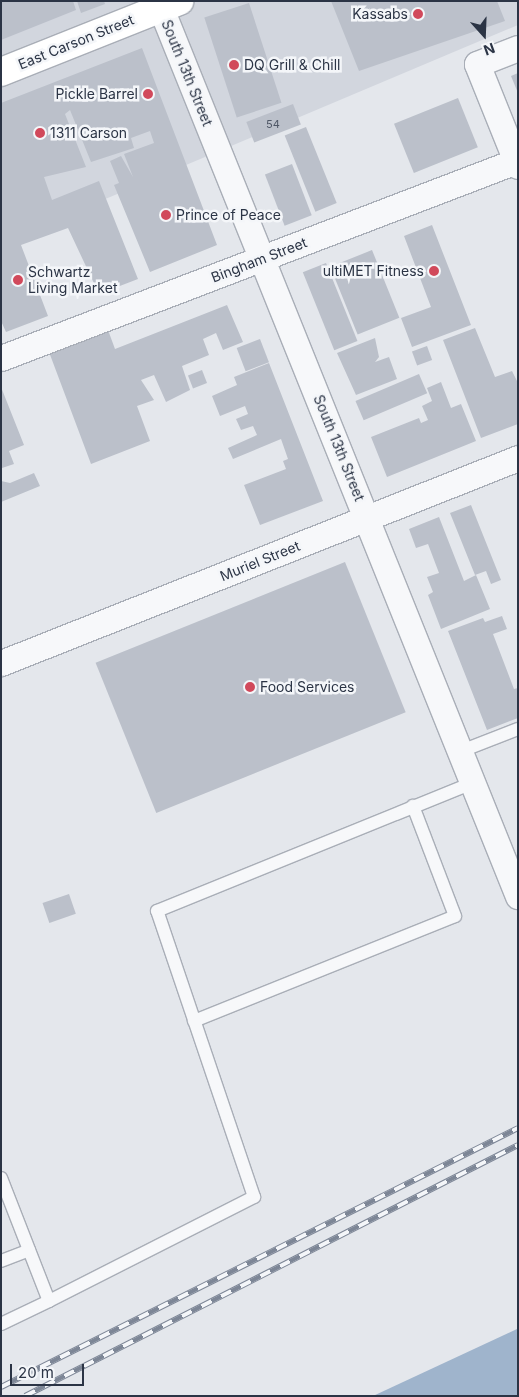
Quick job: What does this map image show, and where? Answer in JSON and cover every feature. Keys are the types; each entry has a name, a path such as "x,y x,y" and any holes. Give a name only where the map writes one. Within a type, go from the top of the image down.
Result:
{"main road":[{"name":"East Carson Street","path":"1,72 166,4"}],"street":[{"name":"South 13th Street","path":"166,4 262,259 518,896"},
{"path":"517,164 477,64 518,48"},
{"name":"Bingham Street","path":"1,358 517,164"},
{"name":"Muriel Street","path":"4,655 518,458"}],"lane":[{"path":"459,752 518,729"},
{"path":"1,1324 254,1197 157,911 472,783"},
{"path":"194,1021 455,916 413,806"},
{"path":"1,1178 48,1301"},
{"path":"1,1261 29,1250"}],"shaded area":[{"path":"1,1 518,1 518,25 1,243"}],"water":[{"path":"517,1329 518,1396 373,1396"}],"building":[{"path":"1,1 73,1 76,10 1,40"},
{"path":"77,1 104,1 105,4 81,13"},
{"path":"331,1 497,1 505,21 359,71"},
{"path":"249,3 281,103 237,117 204,18"},
{"path":"142,48 217,245 150,272 114,185 119,183 110,161 121,156 133,177 124,154 154,143 150,131 131,138 134,148 91,162 70,110 65,114 86,167 44,177 52,200 99,181 138,279 99,294 68,228 21,245 48,316 6,332 1,321 1,103"},
{"path":"518,73 518,93 511,76"},
{"path":"458,98 478,147 414,173 394,124"},
{"path":"293,104 301,125 254,142 246,122"},
{"path":"306,127 337,203 315,212 285,136"},
{"path":"292,164 312,215 285,226 265,174"},
{"name":"ultiMET Fitness","path":"432,225 471,325 412,347 401,318 431,307 404,236"},
{"path":"372,250 399,318 358,335 330,267"},
{"path":"326,263 357,341 334,350 303,272"},
{"path":"227,305 243,342 223,350 216,333 203,339 209,355 182,366 190,390 166,402 154,375 141,380 154,400 137,406 150,441 91,464 49,352 108,330 115,349"},
{"path":"475,328 495,377 512,371 518,383 518,424 481,438 443,340"},
{"path":"375,338 379,357 375,362 389,357 397,379 356,395 337,353"},
{"path":"260,339 269,362 246,371 237,348"},
{"path":"427,346 432,360 417,366 412,351"},
{"path":"269,363 323,501 260,525 244,485 286,469 283,461 288,459 281,439 233,459 228,448 257,435 253,426 241,430 236,419 248,414 245,406 220,416 212,396 237,385 234,377"},
{"path":"202,370 207,383 193,388 188,375"},
{"path":"419,374 427,393 364,420 355,401"},
{"path":"441,382 451,408 461,404 476,441 387,477 371,437 419,418 421,423 428,420 422,406 432,401 427,388"},
{"path":"1,387 24,445 9,451 14,464 2,468 1,475"},
{"path":"34,473 40,486 1,502 1,481 10,483"},
{"path":"471,505 501,580 491,584 486,571 475,575 450,513"},
{"path":"439,517 464,581 476,575 490,609 441,629 428,595 433,592 427,577 439,573 428,544 416,548 409,529"},
{"name":"Food Services","path":"345,562 406,712 156,813 96,663"},
{"path":"502,616 507,629 493,634 514,689 518,688 518,718 487,730 448,631 483,618 485,622"},
{"path":"69,894 76,914 49,923 43,903"}],"railway":[{"path":"1,1387 518,1128"},
{"path":"25,1396 518,1145"}],"place":[{"name":"Kassabs","path":"418,14"},
{"name":"DQ Grill & Chill","path":"234,65"},
{"name":"Pickle Barrel","path":"148,94"},
{"name":"1311 Carson","path":"40,133"},
{"name":"Prince of Peace","path":"166,215"},
{"name":"ultiMET Fitness","path":"434,271"},
{"name":"Schwartz Living Market","path":"18,280"},
{"name":"Food Services","path":"250,687"}]}
